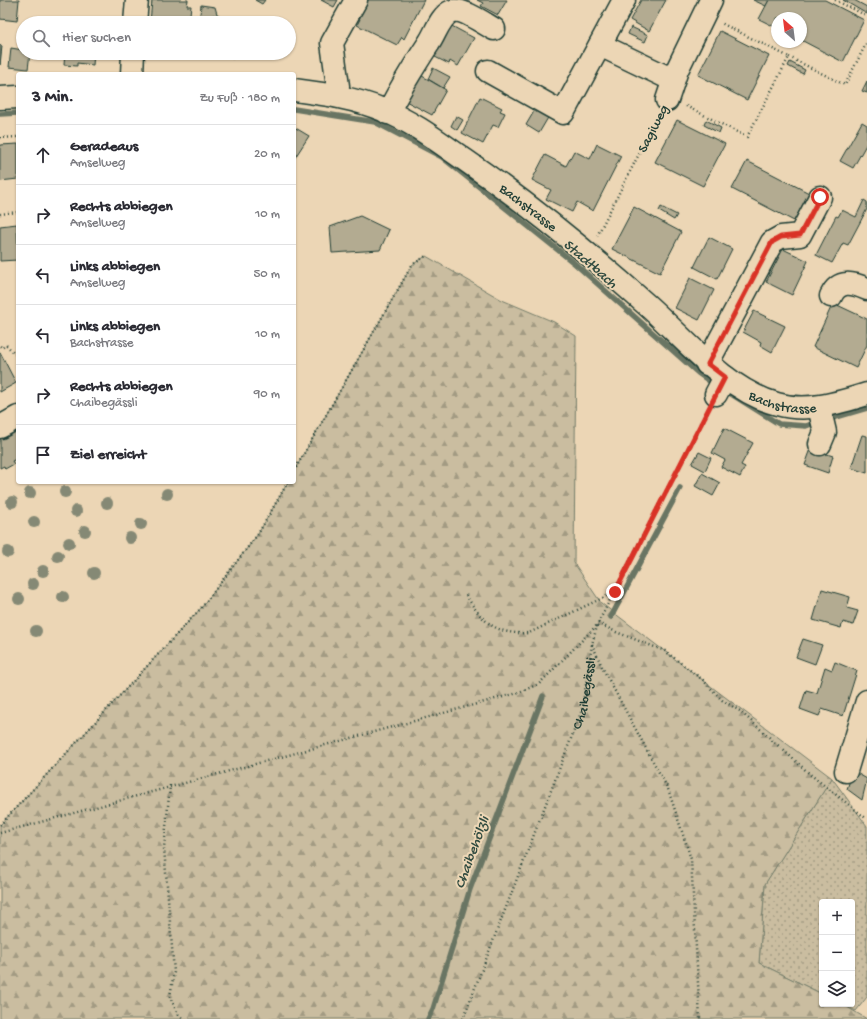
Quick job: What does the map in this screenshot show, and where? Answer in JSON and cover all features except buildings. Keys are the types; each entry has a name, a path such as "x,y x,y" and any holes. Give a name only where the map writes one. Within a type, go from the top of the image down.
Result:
{"street":[{"path":"136,16 137,0"},
{"path":"336,96 338,86 332,43 356,0"},
{"path":"488,71 563,113 624,0"},
{"path":"600,45 669,92 707,7"},
{"path":"388,113 417,60 430,42 444,17 453,11 463,12 494,29"},
{"path":"132,72 133,60"},
{"name":"Bachstrasse","path":"296,90 336,96 388,113 429,135 512,192 649,307 708,364 721,385 776,404 796,408 821,423 867,394"},
{"path":"0,98 16,97"},
{"path":"708,364 772,242 781,237 800,235 820,197"},
{"path":"831,296 838,286 845,283 851,283 867,289"},
{"path":"0,427 16,418"},
{"path":"846,771 867,702"}],"path":[{"path":"835,0 867,16"},
{"path":"707,7 788,57 845,85 867,42"},
{"path":"669,92 747,137 788,57"},
{"name":"Sagiweg","path":"585,252 596,239 669,92"},
{"path":"0,138 16,137"},
{"path":"0,214 16,212"},
{"path":"296,467 412,264 426,256"},
{"path":"1,347 6,345 16,354"},
{"name":"Chaibegässli","path":"463,1019 582,710 592,644 598,623 721,385"},
{"path":"0,825 202,607 258,534 287,484"},
{"path":"466,595 477,614 494,627 514,634 529,633 615,592"},
{"path":"0,833 170,785 514,694 539,684 562,662 598,623 616,632 665,651 703,680 722,700 740,711 811,774 867,820"},
{"path":"592,644 604,670 668,789 691,859 700,1019"},
{"path":"170,785 164,848 174,972 170,997 183,1019"}],"green space":[{"path":"426,256 502,300 554,322 576,336 574,563 601,603 832,778 765,884 759,963 819,993 819,1007 847,1007 867,1019 0,1019 0,825 202,607 258,534 287,484 296,484 296,468 412,265"},
{"path":"832,778 867,826 867,997 856,1011 848,1007 855,1007 855,899 819,899 819,993 759,963 765,884"}],"waterway":[{"name":"Stadtbach","path":"296,109 375,122 442,157 573,262 698,373 715,385"},
{"name":"Stadtbach","path":"0,114 16,113"},
{"name":"Stadtbach","path":"723,389 779,424 806,426 817,422"},
{"name":"Stadtbach","path":"826,420 867,408"},
{"name":"Chaibehölzli","path":"611,617 680,488"},
{"name":"Chaibehölzli","path":"428,1019 433,1009 470,889 543,696"}],"route":[{"path":"615,592 725,377 708,364 772,242 781,237 800,235 820,197"}]}
